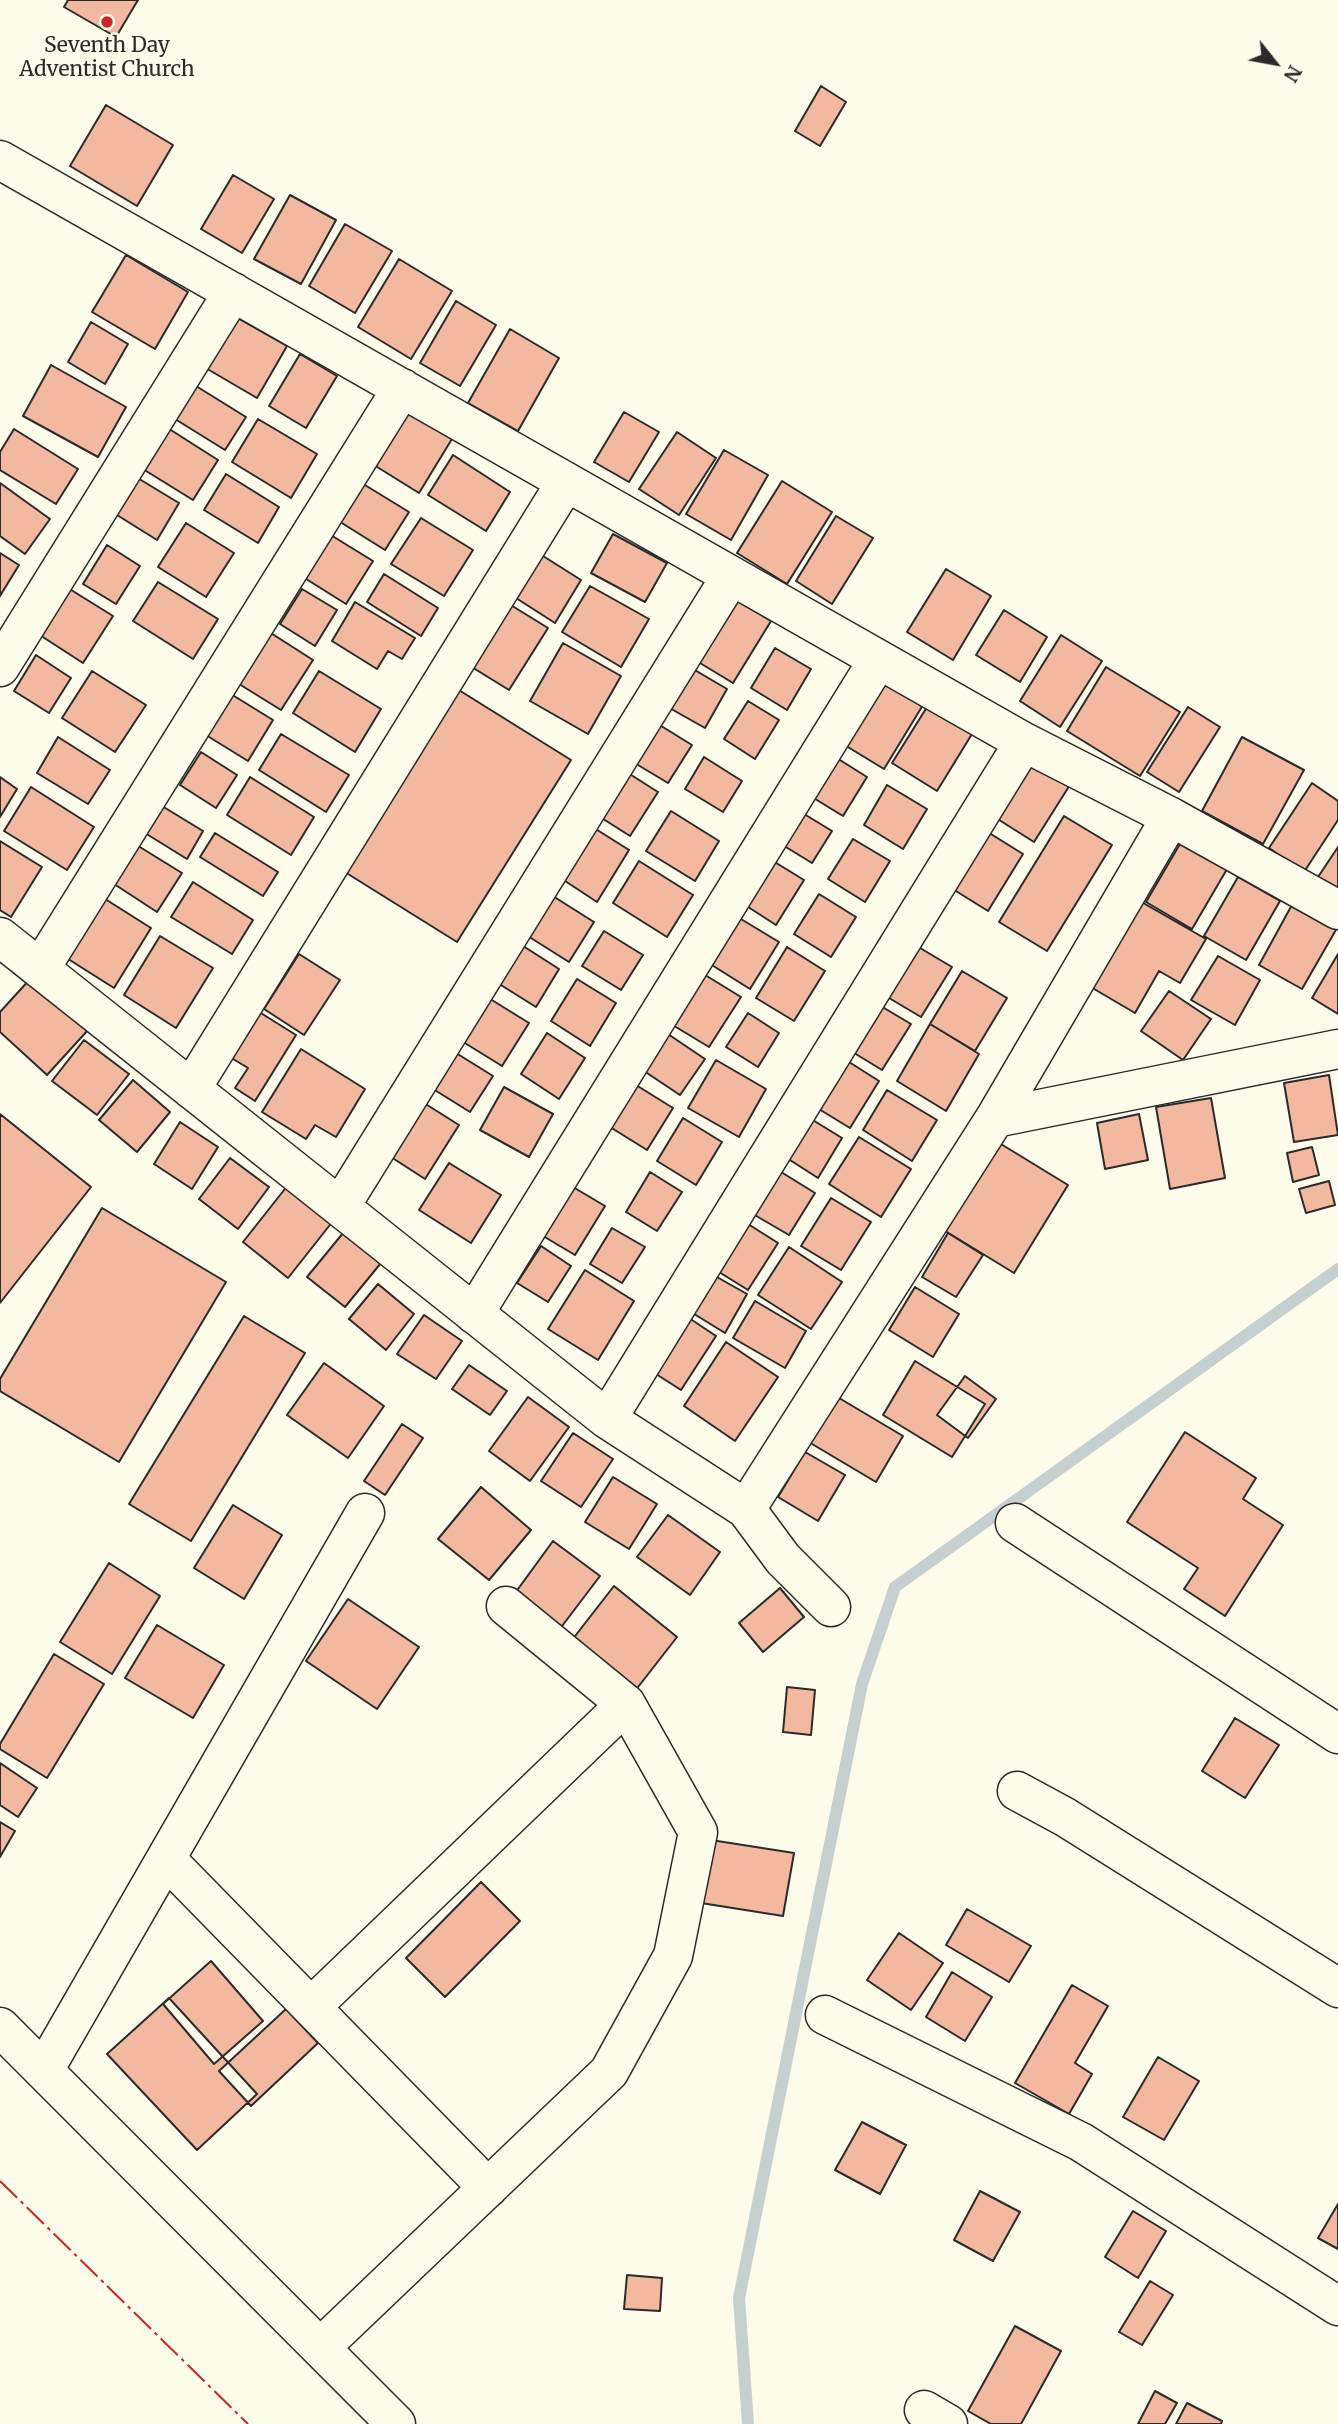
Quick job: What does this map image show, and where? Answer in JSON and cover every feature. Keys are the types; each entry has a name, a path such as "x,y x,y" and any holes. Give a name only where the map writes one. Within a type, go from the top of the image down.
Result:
{"street":[{"path":"0,160 1024,743 1171,817 1338,910"},
{"path":"0,667 233,292"},
{"path":"40,970 402,388"},
{"path":"191,1089 566,482"},
{"path":"340,1207 731,576"},
{"path":"474,1314 878,660"},
{"path":"607,1419 1024,743"},
{"path":"746,1509 995,1118 1171,817"},
{"path":"0,937 607,1419 746,1509 783,1559 831,1608"},
{"path":"995,1118 1338,1049"},
{"path":"44,2070 365,1513"},
{"path":"1015,1523 1338,1734"},
{"path":"321,2347 609,2072 673,1956 698,1832 626,1704 506,1606"},
{"path":"311,2007 626,1704"},
{"path":"1017,1791 1065,1817 1338,1988"},
{"path":"166,1859 488,2188"},
{"path":"825,2015 1081,2142 1338,2306"},
{"path":"0,2027 396,2424"}],"building":[{"name":"Seventh Day Adventist Church","path":"68,0 138,0 116,37 64,7"},
{"path":"821,86 846,102 820,146 795,131"},
{"path":"106,105 173,145 137,206 70,166"},
{"path":"233,175 274,199 242,253 201,229"},
{"path":"290,195 336,220 301,284 254,259"},
{"path":"345,224 392,251 355,313 309,286"},
{"path":"126,255 188,292 155,349 92,312"},
{"path":"399,259 452,291 411,359 358,327"},
{"path":"456,301 496,325 460,386 420,363"},
{"path":"234,316 287,346 257,398 204,367"},
{"path":"91,322 128,344 105,384 68,362"},
{"path":"510,329 559,358 518,431 468,403"},
{"path":"300,354 337,376 306,428 269,406"},
{"path":"51,365 126,407 98,457 23,416"},
{"path":"196,386 246,417 225,450 175,419"},
{"path":"410,406 455,434 419,493 374,465"},
{"path":"624,412 659,432 629,482 594,462"},
{"path":"258,419 317,454 291,498 232,462"},
{"path":"163,425 218,460 193,500 138,466"},
{"path":"14,429 78,469 56,504 0,470 0,452"},
{"path":"677,432 716,458 679,515 639,489"},
{"path":"724,450 768,475 731,540 686,514"},
{"path":"453,455 510,492 486,531 428,495"},
{"path":"131,474 179,503 157,540 109,510"},
{"path":"226,474 279,507 258,543 204,510"},
{"path":"782,481 832,512 787,584 737,553"},
{"path":"360,482 409,512 385,550 337,520"},
{"path":"0,483 50,519 25,554 0,536"},
{"path":"836,516 873,538 832,604 796,581"},
{"path":"421,518 473,550 444,596 391,564"},
{"path":"186,523 234,553 206,597 158,567"},
{"path":"321,529 373,561 346,604 295,572"},
{"path":"613,534 667,563 645,602 591,573"},
{"path":"107,545 140,566 116,604 83,584"},
{"path":"532,549 581,580 555,623 505,591"},
{"path":"0,553 19,565 0,596"},
{"path":"946,569 991,596 953,660 907,632"},
{"path":"384,574 438,608 421,636 367,602"},
{"path":"158,582 218,619 193,659 133,621"},
{"path":"60,583 113,616 83,663 32,630"},
{"path":"590,586 649,619 621,667 562,632"},
{"path":"302,589 337,610 315,646 280,624"},
{"path":"728,595 771,621 733,683 690,657"},
{"path":"501,599 548,628 509,690 462,661"},
{"path":"355,602 415,638 402,659 388,651 377,669 332,641"},
{"path":"1004,610 1047,637 1020,682 976,655"},
{"path":"263,628 313,660 281,710 231,679"},
{"path":"1061,635 1102,661 1060,727 1020,701"},
{"path":"563,643 621,676 588,734 530,701"},
{"path":"775,648 811,669 787,710 751,688"},
{"path":"36,655 71,678 49,713 14,691"},
{"path":"688,666 727,689 705,728 666,706"},
{"path":"1106,667 1180,712 1140,776 1067,731"},
{"path":"92,671 146,705 115,752 62,718"},
{"path":"319,671 381,709 355,752 293,713"},
{"path":"876,677 923,705 884,769 838,741"},
{"path":"454,687 571,760 457,942 340,869"},
{"path":"226,691 273,720 248,761 201,732"},
{"path":"748,701 779,720 755,759 724,739"},
{"path":"927,707 972,734 937,791 892,763"},
{"path":"1188,707 1220,727 1179,792 1147,772"},
{"path":"658,724 692,745 668,783 633,762"},
{"path":"281,734 349,775 326,812 259,770"},
{"path":"58,737 110,770 88,804 37,773"},
{"path":"1242,737 1304,770 1263,844 1202,811"},
{"path":"201,752 237,775 216,808 180,785"},
{"path":"832,755 867,777 843,816 807,794"},
{"path":"1034,756 1073,780 1034,842 996,818"},
{"path":"704,757 742,781 723,812 685,789"},
{"path":"628,773 658,792 630,836 600,817"},
{"path":"0,777 17,789 0,817"},
{"path":"250,777 314,817 291,855 227,815"},
{"path":"1312,783 1338,801 1338,820 1304,872 1269,848"},
{"path":"887,785 927,809 903,849 864,825"},
{"path":"31,787 94,827 67,870 4,831"},
{"path":"162,806 203,831 187,859 145,833"},
{"path":"796,809 832,831 812,863 776,841"},
{"path":"671,811 719,841 695,881 646,851"},
{"path":"1064,816 1112,845 1047,951 999,922"},
{"path":"591,826 629,850 597,902 559,877"},
{"path":"978,826 1023,854 988,911 943,883"},
{"path":"215,833 278,872 263,896 200,857"},
{"path":"1184,837 1230,864 1192,929 1146,902"},
{"path":"853,839 890,861 865,902 828,879"},
{"path":"0,841 42,867 11,917 0,910"},
{"path":"135,844 182,873 157,912 111,882"},
{"path":"1338,847 1338,890 1318,877"},
{"path":"639,861 693,895 667,937 613,903"},
{"path":"773,861 804,880 776,925 745,905"},
{"path":"1238,877 1280,901 1246,960 1204,936"},
{"path":"193,882 253,920 232,954 171,917"},
{"path":"548,893 594,922 569,962 523,933"},
{"path":"819,894 856,917 831,957 794,934"},
{"path":"102,897 151,928 114,988 65,957"},
{"path":"1138,900 1206,939 1180,983 1159,971 1135,1013 1089,986"},
{"path":"1293,903 1337,928 1302,989 1259,965"},
{"path":"736,916 779,942 750,989 707,962"},
{"path":"604,931 643,955 621,990 582,966"},
{"path":"160,936 213,968 176,1028 124,995"},
{"path":"520,944 559,969 536,1007 496,982"},
{"path":"915,945 952,967 921,1017 884,995"},
{"path":"787,947 825,971 794,1021 756,998"},
{"path":"299,954 340,980 304,1035 264,1009"},
{"path":"1338,954 1338,1014 1312,998"},
{"path":"1218,956 1260,980 1235,1025 1191,1000"},
{"path":"697,970 741,997 709,1047 666,1021"},
{"path":"962,971 1007,998 975,1051 930,1024"},
{"path":"31,978 88,1030 47,1075 0,1032 0,1012"},
{"path":"577,979 616,1003 590,1046 551,1021"},
{"path":"1169,991 1211,1019 1183,1060 1141,1031"},
{"path":"487,997 529,1023 502,1066 460,1040"},
{"path":"874,1002 911,1024 882,1070 846,1048"},
{"path":"248,1005 296,1035 255,1101 235,1088 248,1068 220,1051"},
{"path":"748,1013 779,1033 758,1067 726,1047"},
{"path":"930,1024 979,1054 946,1111 897,1081"},
{"path":"662,1030 705,1059 680,1095 638,1067"},
{"path":"547,1033 585,1058 559,1099 521,1074"},
{"path":"84,1040 129,1074 97,1115 52,1081"},
{"path":"448,1048 493,1076 470,1112 425,1084"},
{"path":"301,1049 365,1089 336,1137 315,1125 306,1139 262,1112"},
{"path":"838,1055 879,1081 850,1128 809,1103"},
{"path":"716,1060 766,1089 739,1137 688,1108"},
{"path":"1329,1075 1338,1135 1294,1142 1284,1083"},
{"path":"133,1080 170,1112 137,1152 99,1120"},
{"path":"636,1085 673,1108 647,1150 610,1127"},
{"path":"504,1087 553,1114 529,1157 480,1130"},
{"path":"887,1090 937,1120 912,1161 863,1130"},
{"path":"1211,1098 1225,1178 1170,1189 1156,1107"},
{"path":"424,1103 459,1125 425,1179 391,1157"},
{"path":"0,1114 91,1187 0,1303"},
{"path":"803,1114 842,1138 818,1178 779,1153"},
{"path":"1139,1114 1148,1160 1105,1169 1097,1123"},
{"path":"683,1118 722,1142 696,1185 657,1161"},
{"path":"180,1122 218,1147 192,1189 154,1164"},
{"path":"859,1137 911,1169 881,1217 829,1184"},
{"path":"996,1141 1068,1185 1014,1273 942,1229"},
{"path":"1312,1147 1319,1175 1293,1182 1287,1153"},
{"path":"230,1158 269,1187 238,1229 199,1199"},
{"path":"449,1163 501,1195 471,1243 419,1210"},
{"path":"773,1167 815,1193 789,1235 746,1210"},
{"path":"650,1172 682,1192 657,1231 626,1212"},
{"path":"1329,1181 1335,1205 1306,1213 1299,1189"},
{"path":"288,1185 333,1221 288,1278 243,1242"},
{"path":"573,1187 605,1206 575,1255 543,1236"},
{"path":"831,1198 871,1222 841,1270 801,1246"},
{"path":"102,1208 226,1282 119,1462 0,1391 0,1379"},
{"path":"748,1224 778,1243 748,1290 719,1272"},
{"path":"348,1227 385,1258 345,1307 307,1277"},
{"path":"612,1228 645,1247 622,1283 590,1264"},
{"path":"948,1233 983,1255 956,1297 922,1277"},
{"path":"541,1246 571,1266 548,1302 517,1283"},
{"path":"789,1247 842,1282 811,1329 758,1295"},
{"path":"585,1270 634,1301 598,1360 548,1329"},
{"path":"708,1272 747,1294 725,1333 686,1309"},
{"path":"378,1284 414,1314 386,1350 349,1319"},
{"path":"915,1287 959,1314 933,1357 889,1330"},
{"path":"755,1301 806,1331 785,1368 733,1338"},
{"path":"680,1312 716,1336 681,1390 645,1367"},
{"path":"424,1315 462,1341 436,1379 397,1354"},
{"path":"244,1316 305,1353 191,1541 129,1504"},
{"path":"726,1342 778,1377 735,1441 684,1406"},
{"path":"915,1361 985,1404 952,1457 883,1415"},
{"path":"324,1363 384,1406 348,1458 287,1415"},
{"path":"469,1365 507,1391 490,1415 452,1389"},
{"path":"965,1376 996,1399 968,1438 937,1415"},
{"path":"834,1395 903,1436 876,1482 807,1441"},
{"path":"528,1397 569,1427 530,1481 489,1451"},
{"path":"402,1424 423,1438 385,1495 364,1481"},
{"path":"1185,1432 1256,1478 1243,1499 1283,1525 1225,1616 1184,1589 1198,1568 1127,1522"},
{"path":"573,1433 613,1459 581,1507 541,1481"},
{"path":"805,1452 845,1475 818,1521 778,1497"},
{"path":"613,1477 657,1504 629,1549 585,1522"},
{"path":"481,1487 531,1530 489,1580 438,1539"},
{"path":"233,1505 282,1535 244,1599 194,1568"},
{"path":"668,1515 720,1552 690,1595 637,1557"},
{"path":"553,1541 600,1576 556,1634 510,1600"},
{"path":"109,1563 160,1596 112,1674 60,1642"},
{"path":"614,1586 677,1637 628,1700 565,1649"},
{"path":"780,1588 804,1617 763,1652 739,1623"},
{"path":"348,1599 419,1647 377,1709 306,1661"},
{"path":"157,1625 224,1665 193,1718 125,1678"},
{"path":"54,1654 104,1684 47,1778 0,1749 0,1744"},
{"path":"787,1687 815,1690 811,1735 783,1732"},
{"path":"1235,1718 1279,1745 1245,1798 1202,1771"},
{"path":"0,1763 37,1788 18,1817 0,1805"},
{"path":"0,1822 15,1831 0,1857"},
{"path":"711,1840 794,1853 783,1916 701,1903"},
{"path":"481,1882 520,1921 445,1997 406,1958"},
{"path":"967,1909 1031,1946 1009,1982 946,1945"},
{"path":"899,1933 943,1963 911,2010 867,1980"},
{"path":"211,1961 263,2021 214,2064 163,2004"},
{"path":"952,1972 992,1997 965,2041 926,2017"},
{"path":"1072,1985 1108,2006 1075,2063 1092,2074 1069,2114 1015,2083"},
{"path":"169,1998 257,2094 197,2150 107,2054"},
{"path":"286,2009 318,2043 251,2106 219,2071"},
{"path":"1158,2057 1199,2081 1164,2140 1123,2117"},
{"path":"862,2122 906,2145 880,2194 835,2170"},
{"path":"980,2191 1020,2212 993,2261 954,2240"},
{"path":"1338,2204 1338,2249 1318,2238"},
{"path":"1133,2211 1166,2231 1138,2278 1105,2257"},
{"path":"627,2275 662,2278 660,2311 624,2309"},
{"path":"1150,2281 1173,2295 1142,2345 1119,2332"},
{"path":"1015,2326 1061,2351 1021,2424 991,2424 968,2411"},
{"path":"1155,2391 1177,2403 1165,2424 1138,2424"},
{"path":"1187,2403 1222,2421 1221,2424 1176,2424"}],"waterway":[{"path":"748,2424 739,2298 862,1684 895,1587 1338,1269"}],"power":[{"path":"0,2181 248,2424"}],"place":[{"name":"Seventh Day Adventist Church","path":"107,22"}]}
